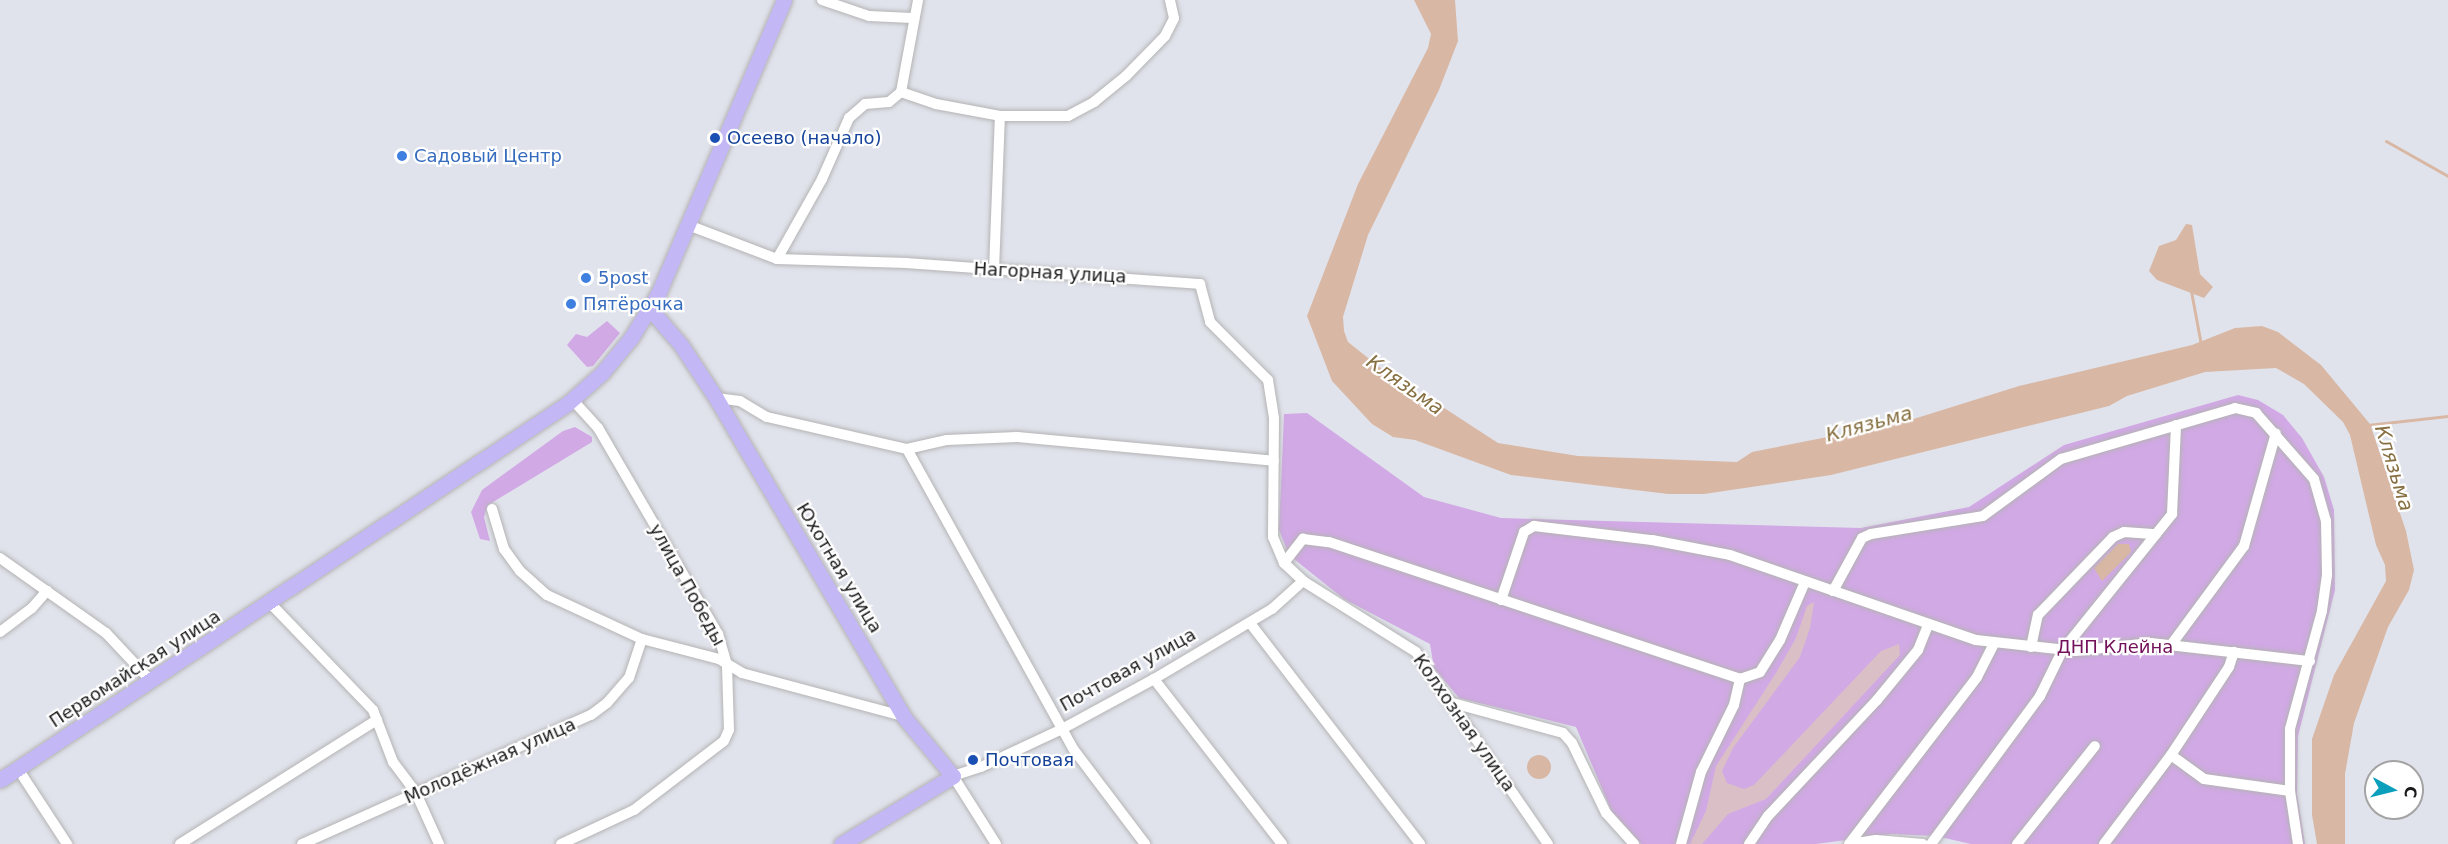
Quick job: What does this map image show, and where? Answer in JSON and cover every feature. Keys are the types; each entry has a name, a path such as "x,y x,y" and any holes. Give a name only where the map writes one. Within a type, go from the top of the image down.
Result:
{"main road":[{"name":"Первомайская улица","path":"0,780 152,682 573,400 620,353 658,294 784,0"},
{"name":"Юхотная улица","path":"650,309 681,345 716,398 903,716 953,776"},
{"name":"Почтовая улица","path":"841,844 953,776"}],"street":[{"path":"822,0 870,16 912,18"},
{"path":"777,259 802,220 849,118 865,104 889,102 901,92 910,58 912,18 918,0"},
{"path":"901,92 936,104 1000,116 1068,116 1094,102 1134,69 1172,27 1170,0"},
{"path":"994,270 1000,116"},
{"name":"Нагорная улица","path":"687,225 777,259 994,270 1200,284 1210,322 1268,380 1275,457"},
{"path":"716,398 740,401 767,417 907,450 947,440 1017,436 1275,457 1273,537 1284,563 1303,581"},
{"name":"улица Победы","path":"561,844 634,810 724,741 729,730 727,665 718,634 598,428 573,400"},
{"path":"1833,591 1862,538 1871,534 1983,516 2061,459 2176,425 2246,408 2256,413 2276,433 2314,479 2326,521 2327,575 2310,660 2290,729 2290,791 2298,844"},
{"path":"1931,844 2040,696 2062,651 2175,507 2176,425"},
{"path":"2171,645 2244,546 2276,433"},
{"path":"907,450 1074,750 1145,844"},
{"path":"492,509 504,549 534,585 547,595 642,639 712,657 742,673 903,716"},
{"path":"1502,600 1524,532 1534,526 1652,540 1730,555 1928,625 1994,643 2062,651 2126,643 2171,645 2310,660"},
{"path":"2031,647 2038,615 2113,537 2124,532 2156,534"},
{"path":"1284,563 1295,546 1312,538 1740,678 1760,672 1780,640 1805,582"},
{"path":"0,558 106,633 152,682"},
{"name":"Почтовая улица","path":"953,776 981,767 1062,729 1154,679 1272,609 1303,581"},
{"name":"Колхозная улица","path":"1303,581 1407,644 1548,844"},
{"path":"0,632 32,608 47,591"},
{"path":"270,603 333,665 377,720 393,762 416,793 439,844"},
{"path":"1250,623 1420,844"},
{"path":"1749,844 1768,816 1884,692 1918,650 1928,625"},
{"name":"Молодёжная улица","path":"302,844 591,715 607,703 629,678 642,639"},
{"path":"1849,844 1977,677 1994,643"},
{"path":"2104,844 2171,755 2229,667 2234,652"},
{"path":"1681,844 1701,772 1734,705 1740,678"},
{"path":"1154,679 1282,844"},
{"path":"1449,702 1563,733 1572,743 1606,813 1634,844"},
{"path":"180,844 377,720"},
{"path":"2017,844 2095,746"},
{"path":"2171,755 2204,779 2290,791"},
{"path":"18,769 67,844"},
{"name":"Юхотная улица","path":"953,776 996,844"},
{"path":"1849,844 1876,840 1923,844"}],"green space":[{"path":"607,321 620,333 593,366 587,367 567,345 576,334 587,337"},
{"name":"ДНП Клейна","path":"2238,395 2258,400 2283,415 2302,438 2324,477 2334,510 2335,590 2298,736 2297,794 2305,844 1971,844 1936,836 1891,834 1816,844 1641,844 1611,810 1576,727 1459,698 1434,668 1430,644 1344,599 1289,555 1279,530 1284,414 1307,413 1424,497 1501,518 1861,528 1969,507 2064,445"},
{"path":"575,427 592,437 592,442 488,505 484,517 490,541 480,539 471,512 482,490 563,431"}],"shaded area":[{"path":"1414,0 1455,0 1458,41 1439,90 1368,235 1343,317 1344,331 1348,342 1412,393 1435,402 1498,443 1578,456 1737,462 1752,452 1904,422 2019,386 2192,345 2235,328 2262,326 2278,332 2321,365 2370,424 2406,531 2414,570 2409,590 2388,627 2354,723 2345,774 2345,844 2317,844 2312,815 2312,739 2334,675 2386,581 2385,565 2376,545 2350,435 2343,422 2304,384 2276,368 2205,372 2127,396 2109,406 1831,475 1704,494 1668,494 1511,475 1415,440 1393,437 1372,424 1332,381 1307,316 1358,184 1428,48 1431,34"},
{"path":"2186,224 2192,225 2200,274 2213,287 2204,298 2157,280 2149,271 2159,246 2176,240"},
{"path":"2118,544 2129,544 2131,552 2102,581 2094,568"},
{"path":"1814,602 1810,628 1800,657 1733,748 1722,771 1727,783 1744,789 1754,785 1881,651 1899,644 1900,655 1766,799 1728,814 1702,844 1690,844 1706,811 1716,766 1796,638 1807,606"},
{"path":"1539,755 1548,758 1551,767 1548,776 1539,779 1530,776 1527,767 1530,758"}],"waterway":[{"path":"2386,141 2448,176"},
{"path":"2191,291 2201,345"},
{"name":"Клязьма","path":"2367,425 2448,416"}],"place":[{"name":"Осеево (начало)","path":"715,138"},
{"name":"Садовый Центр","path":"402,156"},
{"name":"5post","path":"586,278"},
{"name":"Пятёрочка","path":"571,304"},
{"name":"Почтовая","path":"973,760"}]}
